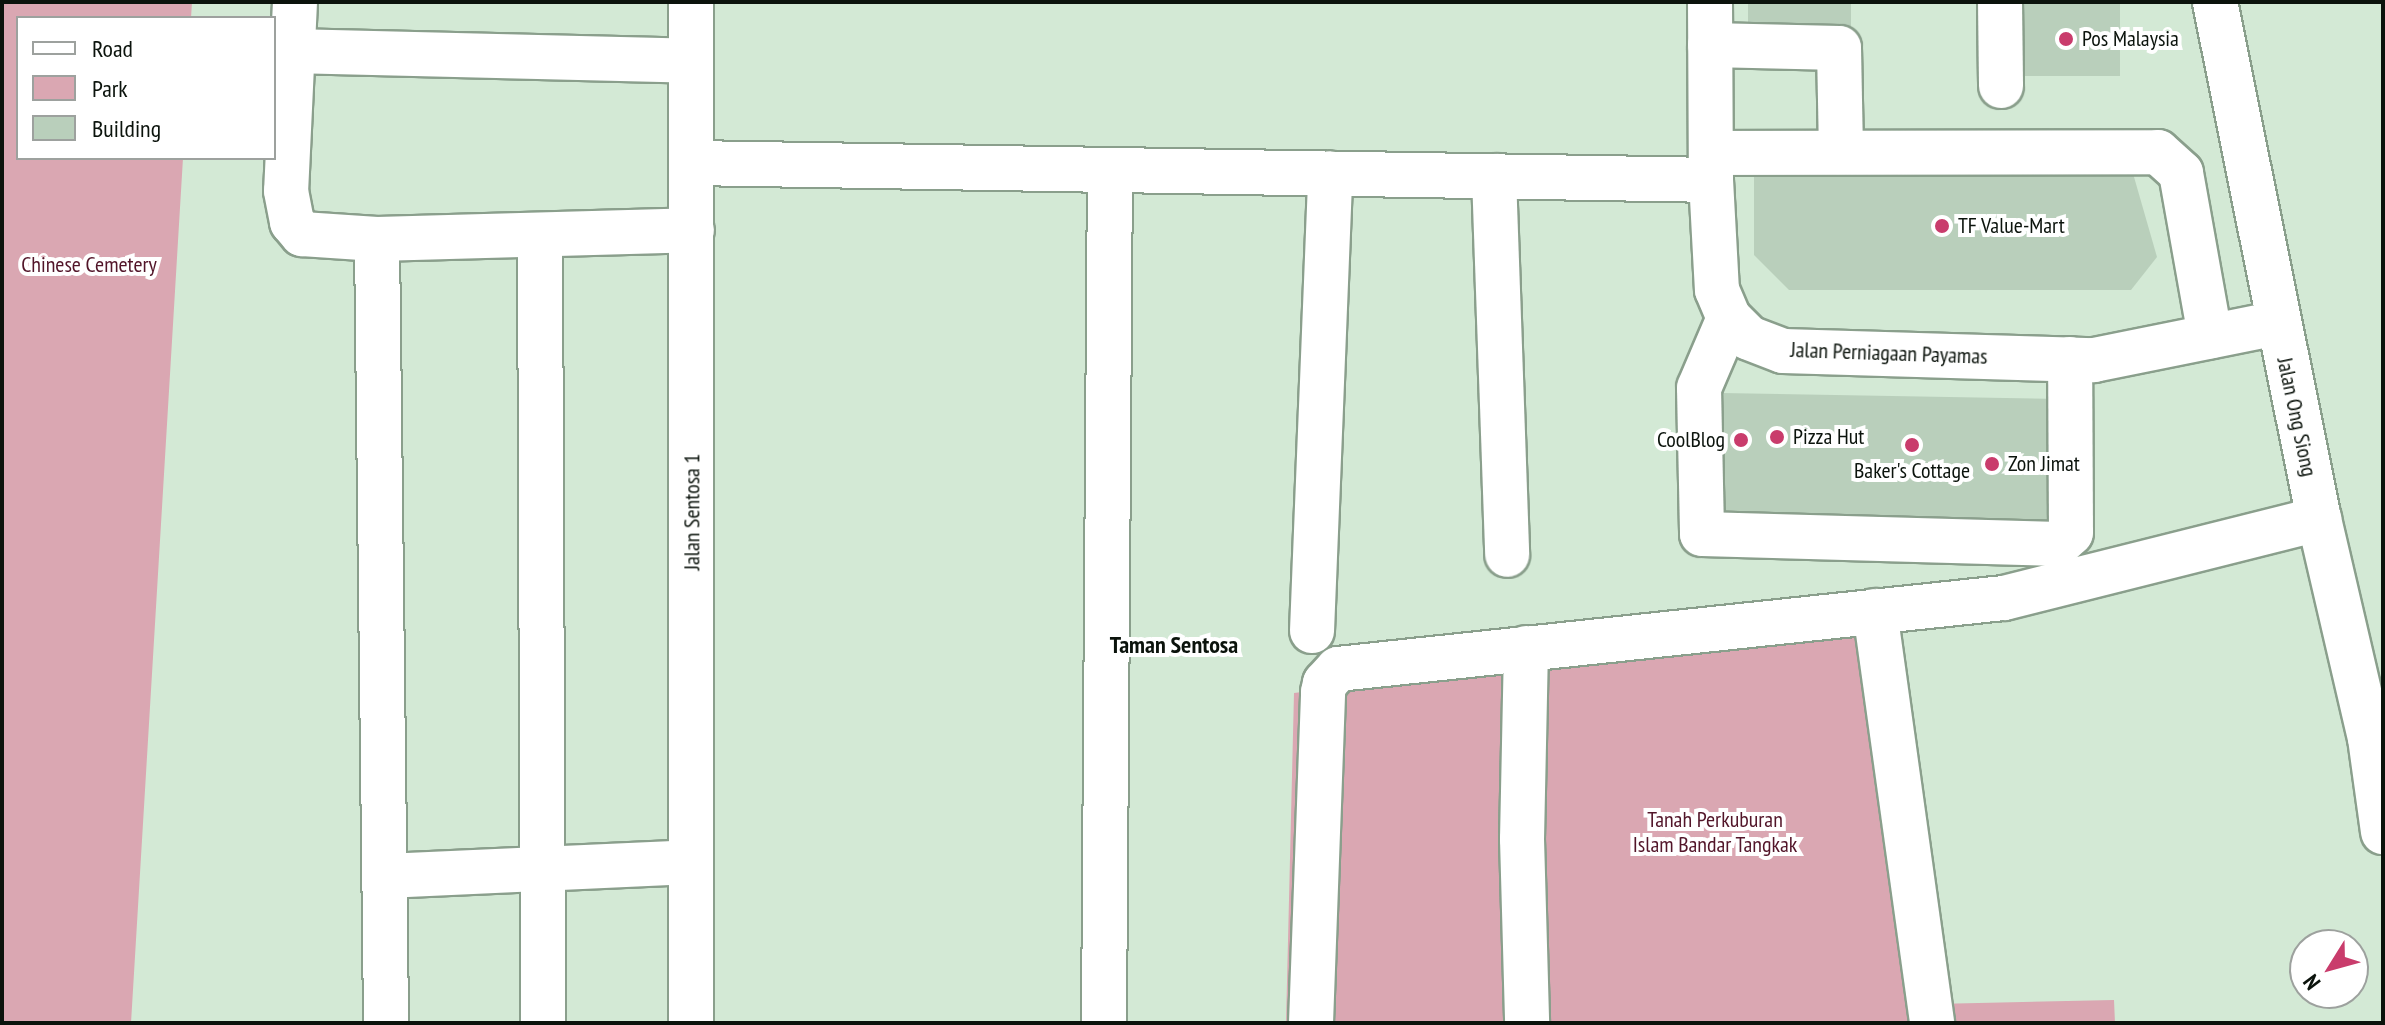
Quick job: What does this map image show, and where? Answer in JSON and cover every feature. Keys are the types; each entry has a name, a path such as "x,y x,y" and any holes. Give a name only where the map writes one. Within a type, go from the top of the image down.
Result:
{"street":[{"path":"295,2 286,191 292,222 302,234 377,239 692,230"},
{"name":"Jalan Sentosa 1","path":"691,2 691,1023"},
{"path":"1710,2 1711,167 1717,290 1729,318 1699,388 1702,534 2059,544 2071,533 2070,359"},
{"path":"2000,2 2001,86"},
{"name":"Jalan Ong Siong","path":"2215,2 2319,519 2376,738 2383,832"},
{"path":"1710,45 1839,48 1841,152"},
{"path":"292,51 691,61"},
{"path":"691,163 1494,176 1711,167 1841,152 2158,152 2181,173 2210,336"},
{"path":"1104,1023 1110,170"},
{"path":"1312,631 1330,173"},
{"path":"1494,176 1507,555"},
{"path":"540,235 543,1023"},
{"path":"377,239 386,1023"},
{"name":"Jalan Perniagaan Payamas","path":"1729,318 1749,338 1783,351 2070,359 2128,354 2278,323"},
{"path":"1311,1023 1325,683 1338,669 2004,598 2319,519"},
{"path":"1875,611 1932,1023"},
{"path":"1526,648 1522,839 1527,1023"},
{"path":"385,876 691,862"}],"green space":[{"name":"Chinese Cemetery","path":"2,2 192,2 191,16 16,16 16,160 183,160 131,1023 2,1023"},
{"name":"Tanah Perkuburan Islam Bandar Tangkak","path":"1882,618 1934,1004 2114,1000 2115,1023 1286,1023 1294,693"}],"building":[{"path":"1748,2 1851,2 1851,28 1748,28"},
{"name":"Pos Malaysia","path":"2012,2 2120,2 2120,76 2012,76"},
{"path":"1754,163 2130,163 2157,257 2131,290 1789,290 1754,255"},
{"path":"1721,393 2061,399 2059,528 1719,522"}],"place":[{"name":"Pos Malaysia","path":"2066,39"},
{"name":"TF Value-Mart","path":"1942,226"},
{"name":"Pizza Hut","path":"1777,437"},
{"name":"CoolBlog","path":"1741,440"},
{"name":"Baker's Cottage","path":"1912,445"},
{"name":"Zon Jimat","path":"1992,464"}],"district":[{"name":"Taman Sentosa","path":"1174,645"}]}
